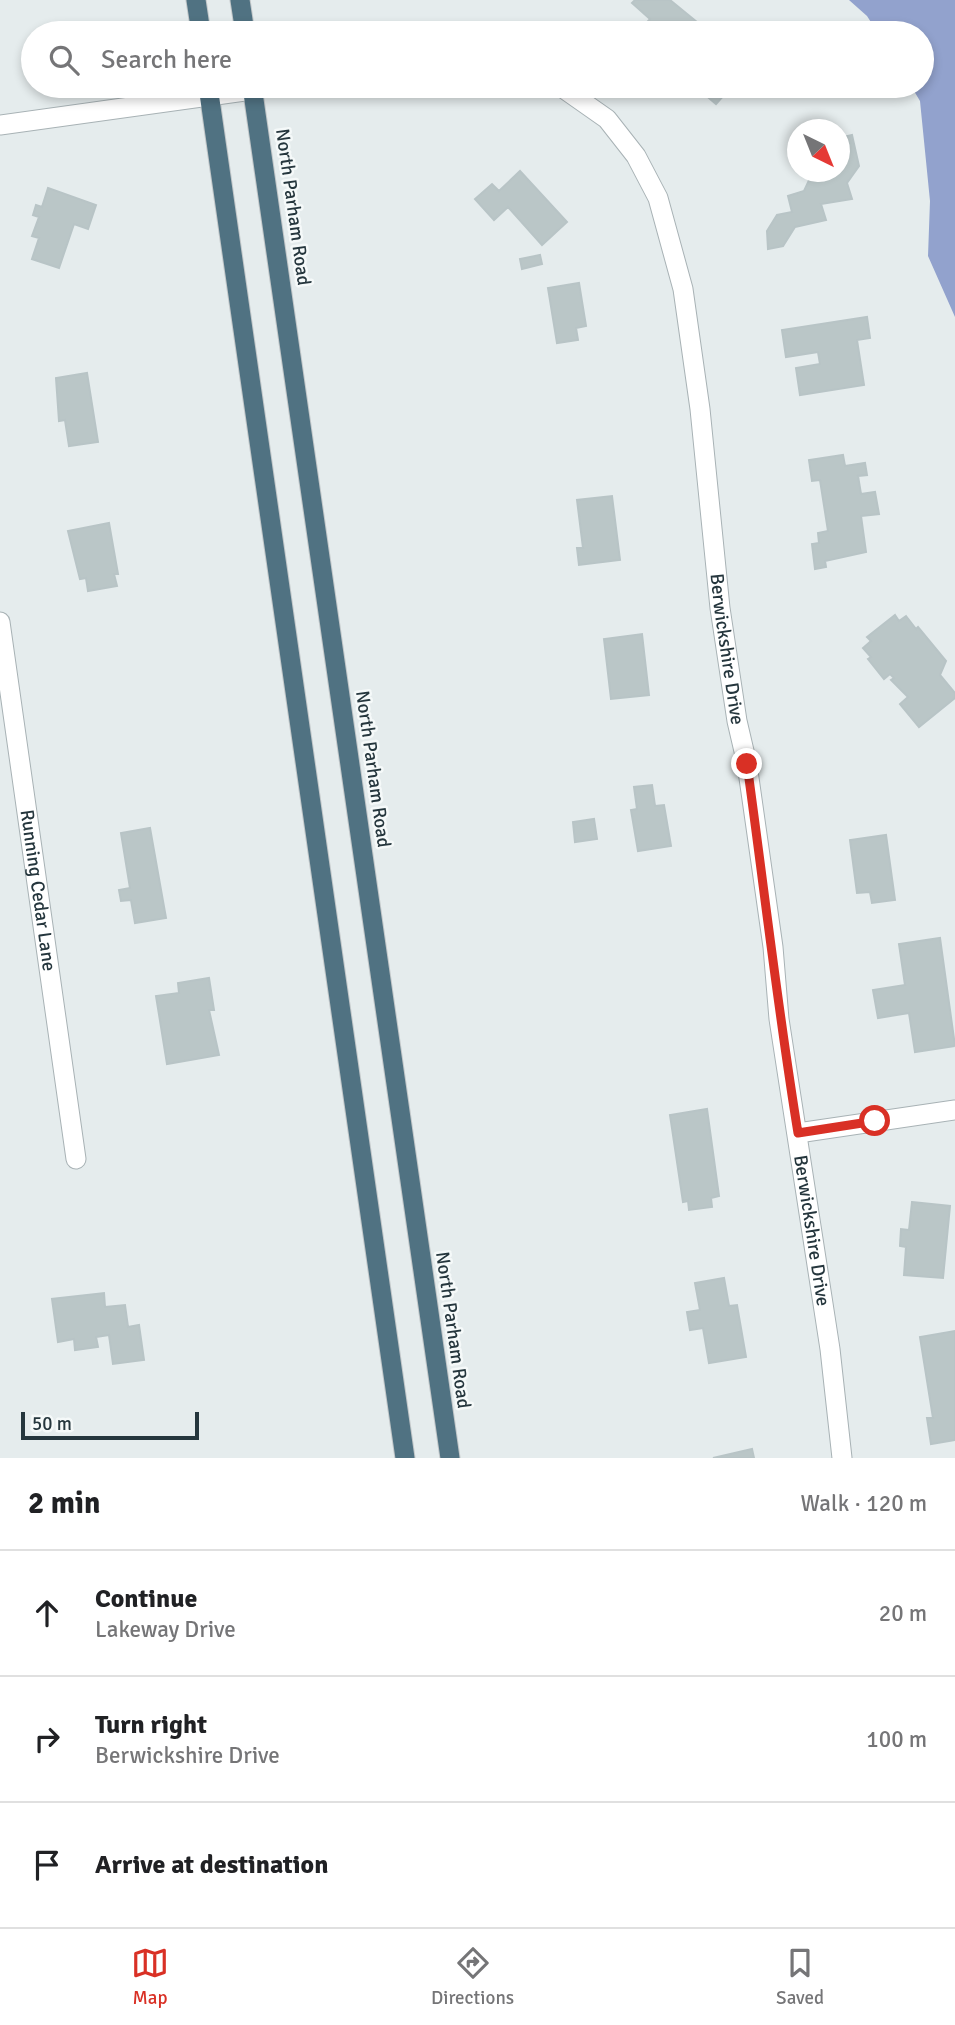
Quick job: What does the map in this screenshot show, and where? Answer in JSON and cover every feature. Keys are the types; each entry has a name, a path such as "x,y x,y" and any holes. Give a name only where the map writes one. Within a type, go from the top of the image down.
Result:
{"highway":[{"path":"196,0 199,21"},
{"path":"240,0 243,21"},
{"path":"210,98 405,1458"},
{"name":"North Parham Road","path":"253,98 450,1458"}],"street":[{"path":"0,125 166,98"},
{"name":"Berwickshire Drive","path":"577,98 607,120 636,156 658,198 683,289 700,410 720,608 737,721 747,764 773,947 779,1019 827,1323 842,1458"},
{"name":"Running Cedar Lane","path":"0,622 76,1158"},
{"path":"798,1133 955,1110"}],"water":[{"path":"849,0 955,0 955,317 928,256 930,201 918,98 934,98 934,21 870,21"}],"building":[{"path":"635,0 670,0 696,21 648,21 650,19 632,3"},
{"path":"709,98 721,98 716,104"},
{"path":"850,135 859,166 850,179"},
{"path":"520,171 567,222 542,245 508,207 494,220 475,199 492,184 499,191"},
{"path":"808,182 848,182 852,199 821,204 826,220 795,227 783,246 768,249 767,231 777,215 792,212 788,196 804,191"},
{"path":"48,188 96,205 88,229 74,224 59,268 32,259 39,238 32,236 39,217 33,215 36,205 42,207"},
{"path":"540,255 542,264 522,269 520,259"},
{"path":"579,283 586,326 576,328 578,340 557,343 548,288"},
{"path":"867,317 870,338 857,340 864,385 800,395 796,368 820,364 818,352 786,357 782,330"},
{"path":"87,373 98,442 69,446 65,420 59,421 56,378"},
{"path":"843,455 845,466 865,463 867,475 858,476 861,494 875,492 879,514 861,516 866,552 825,561 826,567 815,569 812,544 819,543 818,533 828,531 820,480 812,481 809,460"},
{"path":"612,496 620,560 579,565 577,548 583,548 577,500"},
{"path":"109,523 118,574 114,574 117,586 88,591 86,578 80,579 68,531"},
{"path":"895,615 899,621 906,616 946,661 940,675 955,693 955,698 919,727 900,704 908,697 891,680 894,678 890,674 884,679 863,648 871,641 867,637"},
{"path":"642,634 649,695 611,699 604,639"},
{"path":"652,785 655,806 664,805 671,846 638,851 631,810 637,809 634,787"},
{"path":"594,819 597,839 575,842 573,822"},
{"path":"150,828 166,918 135,923 131,900 121,901 119,890 130,888 121,833"},
{"path":"886,835 895,900 872,903 870,892 857,893 850,840"},
{"path":"940,938 955,1046 915,1052 909,1013 878,1018 873,990 905,985 899,944"},
{"path":"209,978 214,1010 209,1010 219,1055 167,1064 156,996 179,993 178,983"},
{"path":"707,1109 719,1196 711,1198 712,1207 689,1210 688,1201 683,1202 670,1115"},
{"path":"912,1202 950,1206 943,1278 904,1275 906,1247 900,1246 901,1229 909,1230"},
{"path":"724,1278 729,1306 737,1305 746,1357 709,1363 703,1328 690,1330 687,1312 700,1310 695,1283"},
{"path":"104,1293 105,1307 125,1305 128,1327 139,1325 144,1360 113,1364 109,1335 96,1337 98,1347 75,1350 74,1339 58,1342 52,1299"},
{"path":"955,1331 955,1440 931,1444 927,1418 933,1418 920,1337"},
{"path":"752,1449 754,1458 713,1458"}],"route":[{"path":"747,764 773,947 779,1019 798,1133 875,1121"}]}
